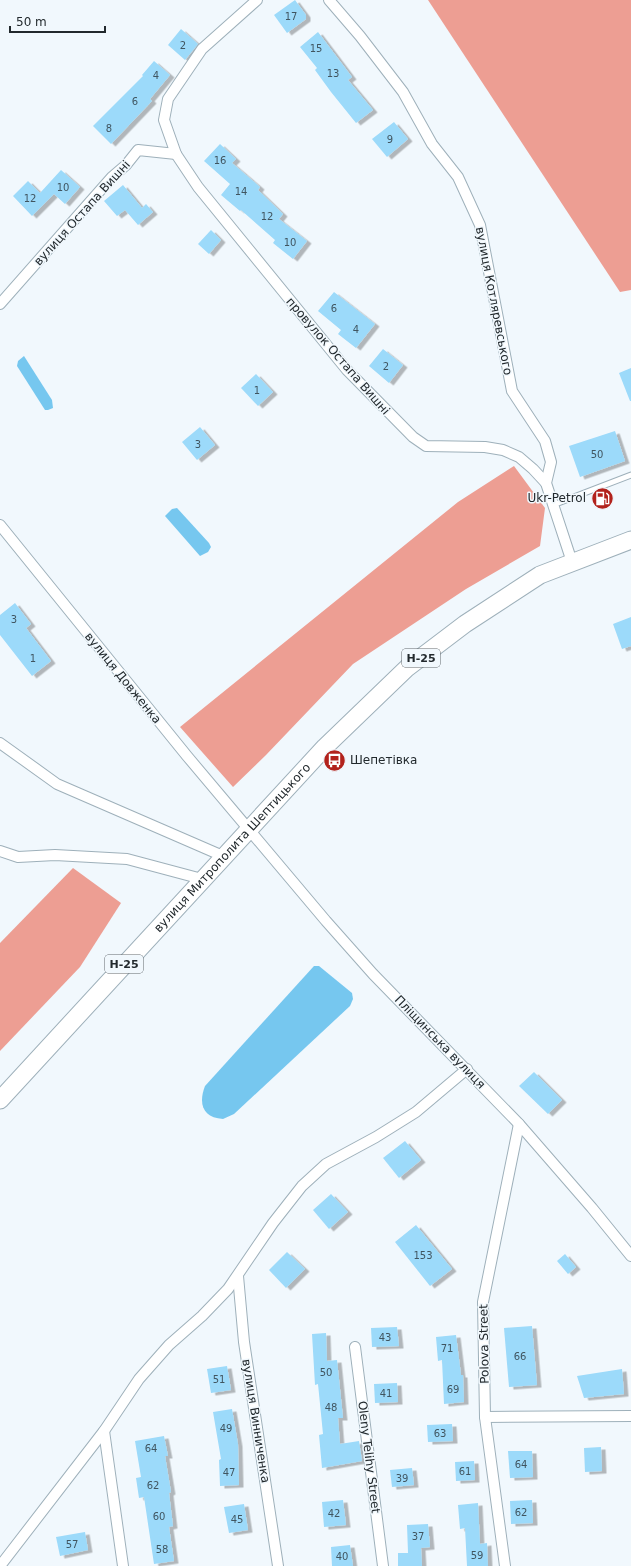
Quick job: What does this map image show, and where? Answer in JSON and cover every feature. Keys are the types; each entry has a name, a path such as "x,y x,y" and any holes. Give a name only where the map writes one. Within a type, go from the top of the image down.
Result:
{"main road":[{"name":"вулиця Митрополита Шептицького","path":"0,1100 223,856 325,747 407,668 465,624 534,579 572,562 631,540"}],"street":[{"path":"176,154 164,120 168,99 202,49 257,0"},
{"name":"вулиця Котляревського","path":"329,0 360,36 403,92 432,144 458,177 480,224 512,391 544,441 552,462 546,483"},
{"name":"вулиця Остапа Вишні","path":"0,304 112,177 126,165 138,150 176,154"},
{"name":"провулок Остапа Вишні","path":"176,154 198,187 347,370 412,437 426,446 485,446 503,450 519,457 546,483"},
{"path":"546,483 572,562"},
{"name":"вулиця Довженка","path":"0,525 187,756 249,829"},
{"path":"0,743 57,784 223,856"},
{"name":"Пліщинська вулиця","path":"249,829 326,921 373,974 518,1124 592,1208 631,1256"},
{"path":"0,851 18,857 55,855 127,859 202,879"},
{"path":"0,1566 104,1431 148,1368 169,1346 219,1300 238,1276 289,1200 313,1175 340,1154 399,1123 467,1070"},
{"name":"Polova Street","path":"505,1566 485,1417 483,1302 518,1124"},
{"name":"вулиця Винниченка","path":"238,1276 244,1342 278,1566"},
{"name":"Oleny Telihy Street","path":"355,1347 383,1566"},
{"path":"485,1417 631,1416"},
{"path":"104,1431 123,1566"}],"lane":[{"path":"553,505 631,476"}],"shaded area":[{"path":"428,0 631,0 631,290 620,292"},
{"path":"514,466 545,508 540,546 466,589 353,664 266,755 233,787 180,727 458,502"},
{"path":"73,868 121,903 80,967 0,1051 0,943"}],"water":[{"path":"24,356 52,400 53,408 45,410 17,366 18,361"},
{"path":"177,508 209,543 211,547 208,552 200,556 165,516 172,509"},
{"path":"314,966 319,966 352,993 353,999 350,1006 234,1114 223,1119 211,1116 204,1109 202,1104 205,1086"}],"building":[{"path":"295,0 306,15 306,19 287,33 274,15"},
{"path":"181,29 198,44 185,60 168,45"},
{"path":"318,32 352,77 348,80 373,110 356,123 331,92 315,70 317,68 300,47"},
{"path":"154,61 170,75 150,99 152,101 111,144 93,126 143,76 142,75"},
{"path":"394,122 408,139 387,157 372,139"},
{"path":"220,144 236,159 232,163 260,187 258,190 283,214 279,219 307,241 293,259 273,243 275,240 241,210 240,211 221,195 230,184 204,161"},
{"path":"61,170 80,187 65,204 54,194 32,216 13,196 28,181 40,193"},
{"path":"123,185 142,208 146,204 153,212 138,225 125,210 117,216 104,201"},
{"path":"211,230 221,240 209,254 198,244"},
{"path":"334,292 375,324 356,348 338,334 341,330 318,311"},
{"path":"383,349 403,365 389,383 369,366"},
{"path":"631,368 631,401 630,401 619,373"},
{"path":"256,374 273,392 258,406 241,388"},
{"path":"200,427 215,445 197,460 182,442"},
{"path":"615,431 625,461 580,477 569,446"},
{"path":"15,603 31,624 26,628 51,661 32,676 0,635 0,615"},
{"path":"631,617 631,646 622,649 613,624"},
{"path":"534,1072 562,1100 548,1114 519,1086"},
{"path":"405,1141 421,1160 399,1178 383,1158"},
{"path":"331,1194 348,1212 329,1229 313,1210"},
{"path":"416,1225 452,1269 430,1286 395,1242"},
{"path":"287,1252 305,1269 286,1288 269,1270"},
{"path":"565,1254 576,1267 568,1274 557,1261"},
{"path":"532,1326 537,1385 509,1387 504,1328"},
{"path":"397,1327 399,1346 372,1347 371,1328"},
{"path":"326,1333 327,1361 337,1360 343,1418 338,1418 340,1444 359,1441 362,1461 322,1468 319,1435 323,1434 318,1384 315,1385 312,1334"},
{"path":"456,1335 461,1375 463,1375 464,1402 444,1404 442,1360 438,1361 436,1337"},
{"path":"227,1366 231,1390 211,1393 207,1369"},
{"path":"622,1369 624,1394 584,1398 577,1376"},
{"path":"397,1383 398,1402 375,1403 374,1384"},
{"path":"232,1409 238,1444 239,1485 220,1486 219,1460 221,1459 213,1412"},
{"path":"452,1424 453,1441 428,1442 427,1425"},
{"path":"164,1436 168,1456 165,1456 171,1492 169,1493 173,1526 169,1527 174,1561 154,1564 144,1497 139,1498 136,1478 141,1477 135,1441"},
{"path":"601,1447 602,1471 585,1472 584,1448"},
{"path":"508,1451 532,1451 533,1477 510,1478"},
{"path":"474,1461 475,1480 456,1481 455,1462"},
{"path":"412,1468 414,1485 392,1487 390,1470"},
{"path":"343,1500 346,1525 324,1527 322,1502"},
{"path":"532,1500 533,1523 511,1524 510,1501"},
{"path":"478,1503 480,1544 487,1543 488,1566 467,1566 465,1528 460,1529 458,1505"},
{"path":"244,1504 248,1530 229,1533 224,1507"},
{"path":"428,1524 430,1547 421,1548 422,1566 398,1566 398,1553 408,1553 407,1525"},
{"path":"85,1532 88,1550 60,1556 56,1537"},
{"path":"350,1545 353,1566 332,1566 331,1547"}],"place":[{"name":"Ukr-Petrol","path":"602,498"},
{"name":"Шепетівка","path":"334,760"}]}
